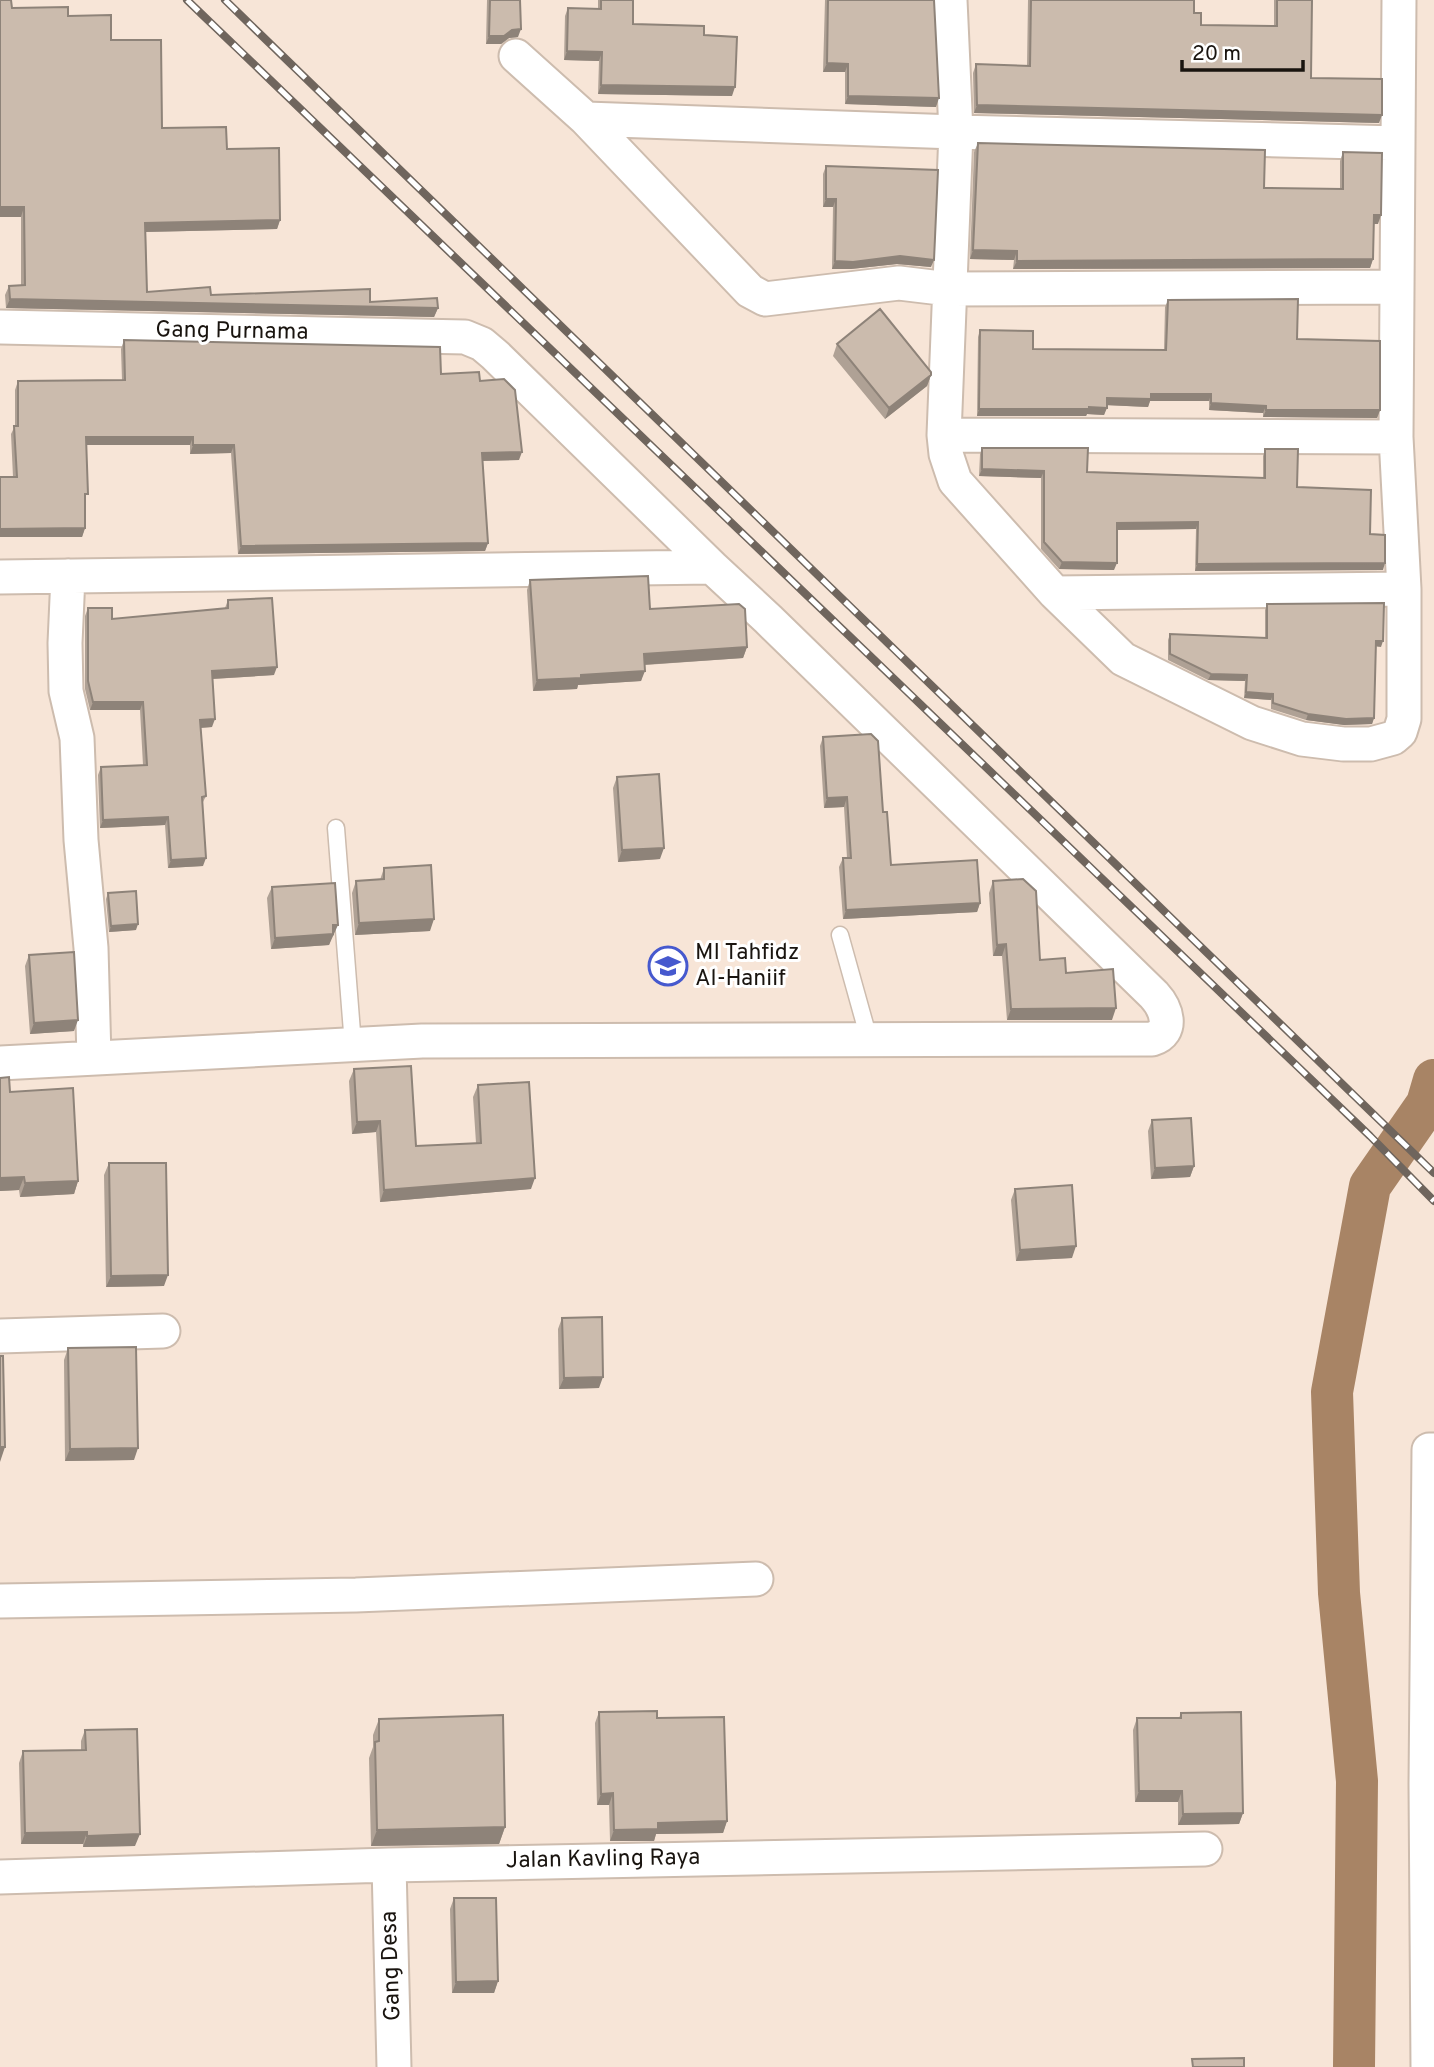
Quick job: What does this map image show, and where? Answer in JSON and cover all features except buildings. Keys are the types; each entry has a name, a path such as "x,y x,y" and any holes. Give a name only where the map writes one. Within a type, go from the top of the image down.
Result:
{"street":[{"path":"950,0 956,132 944,435 946,454 955,481 1055,593 1123,659 1252,723 1302,739 1343,744 1371,744 1392,738 1399,732 1404,719 1404,589 1396,437 1399,0"},
{"path":"516,56 586,119 738,278 761,297 775,299 899,284 949,289 1396,287"},
{"path":"586,119 1398,143"},
{"name":"Gang Purnama","path":"0,327 465,337 489,350 712,567"},
{"path":"944,435 1396,437"},
{"path":"0,577 712,567 1162,1003 1166,1025 1164,1032 1152,1039 422,1041 0,1063"},
{"path":"68,576 66,691 77,738 81,839 91,948 94,1058"},
{"path":"1055,593 1404,589"},
{"path":"0,1336 163,1331"},
{"path":"1428,2067 1426,1784 1431,1450"},
{"path":"0,1601 356,1595 756,1579"},
{"name":"Jalan Kavling Raya","path":"0,1877 389,1865 1206,1849"},
{"name":"Gang Desa","path":"389,1865 394,2067"}],"lane":[{"path":"335,828 353,1045"},
{"path":"840,935 869,1039"}],"waterway":[{"path":"1354,2067 1357,1781 1339,1593 1332,1392 1370,1186 1427,1104 1434,1080"}],"railway":[{"path":"187,0 1370,1136 1434,1201"},
{"path":"225,0 1434,1173"}],"place":[{"name":"MI Tahfidz Al-Haniif","path":"668,966"}]}
